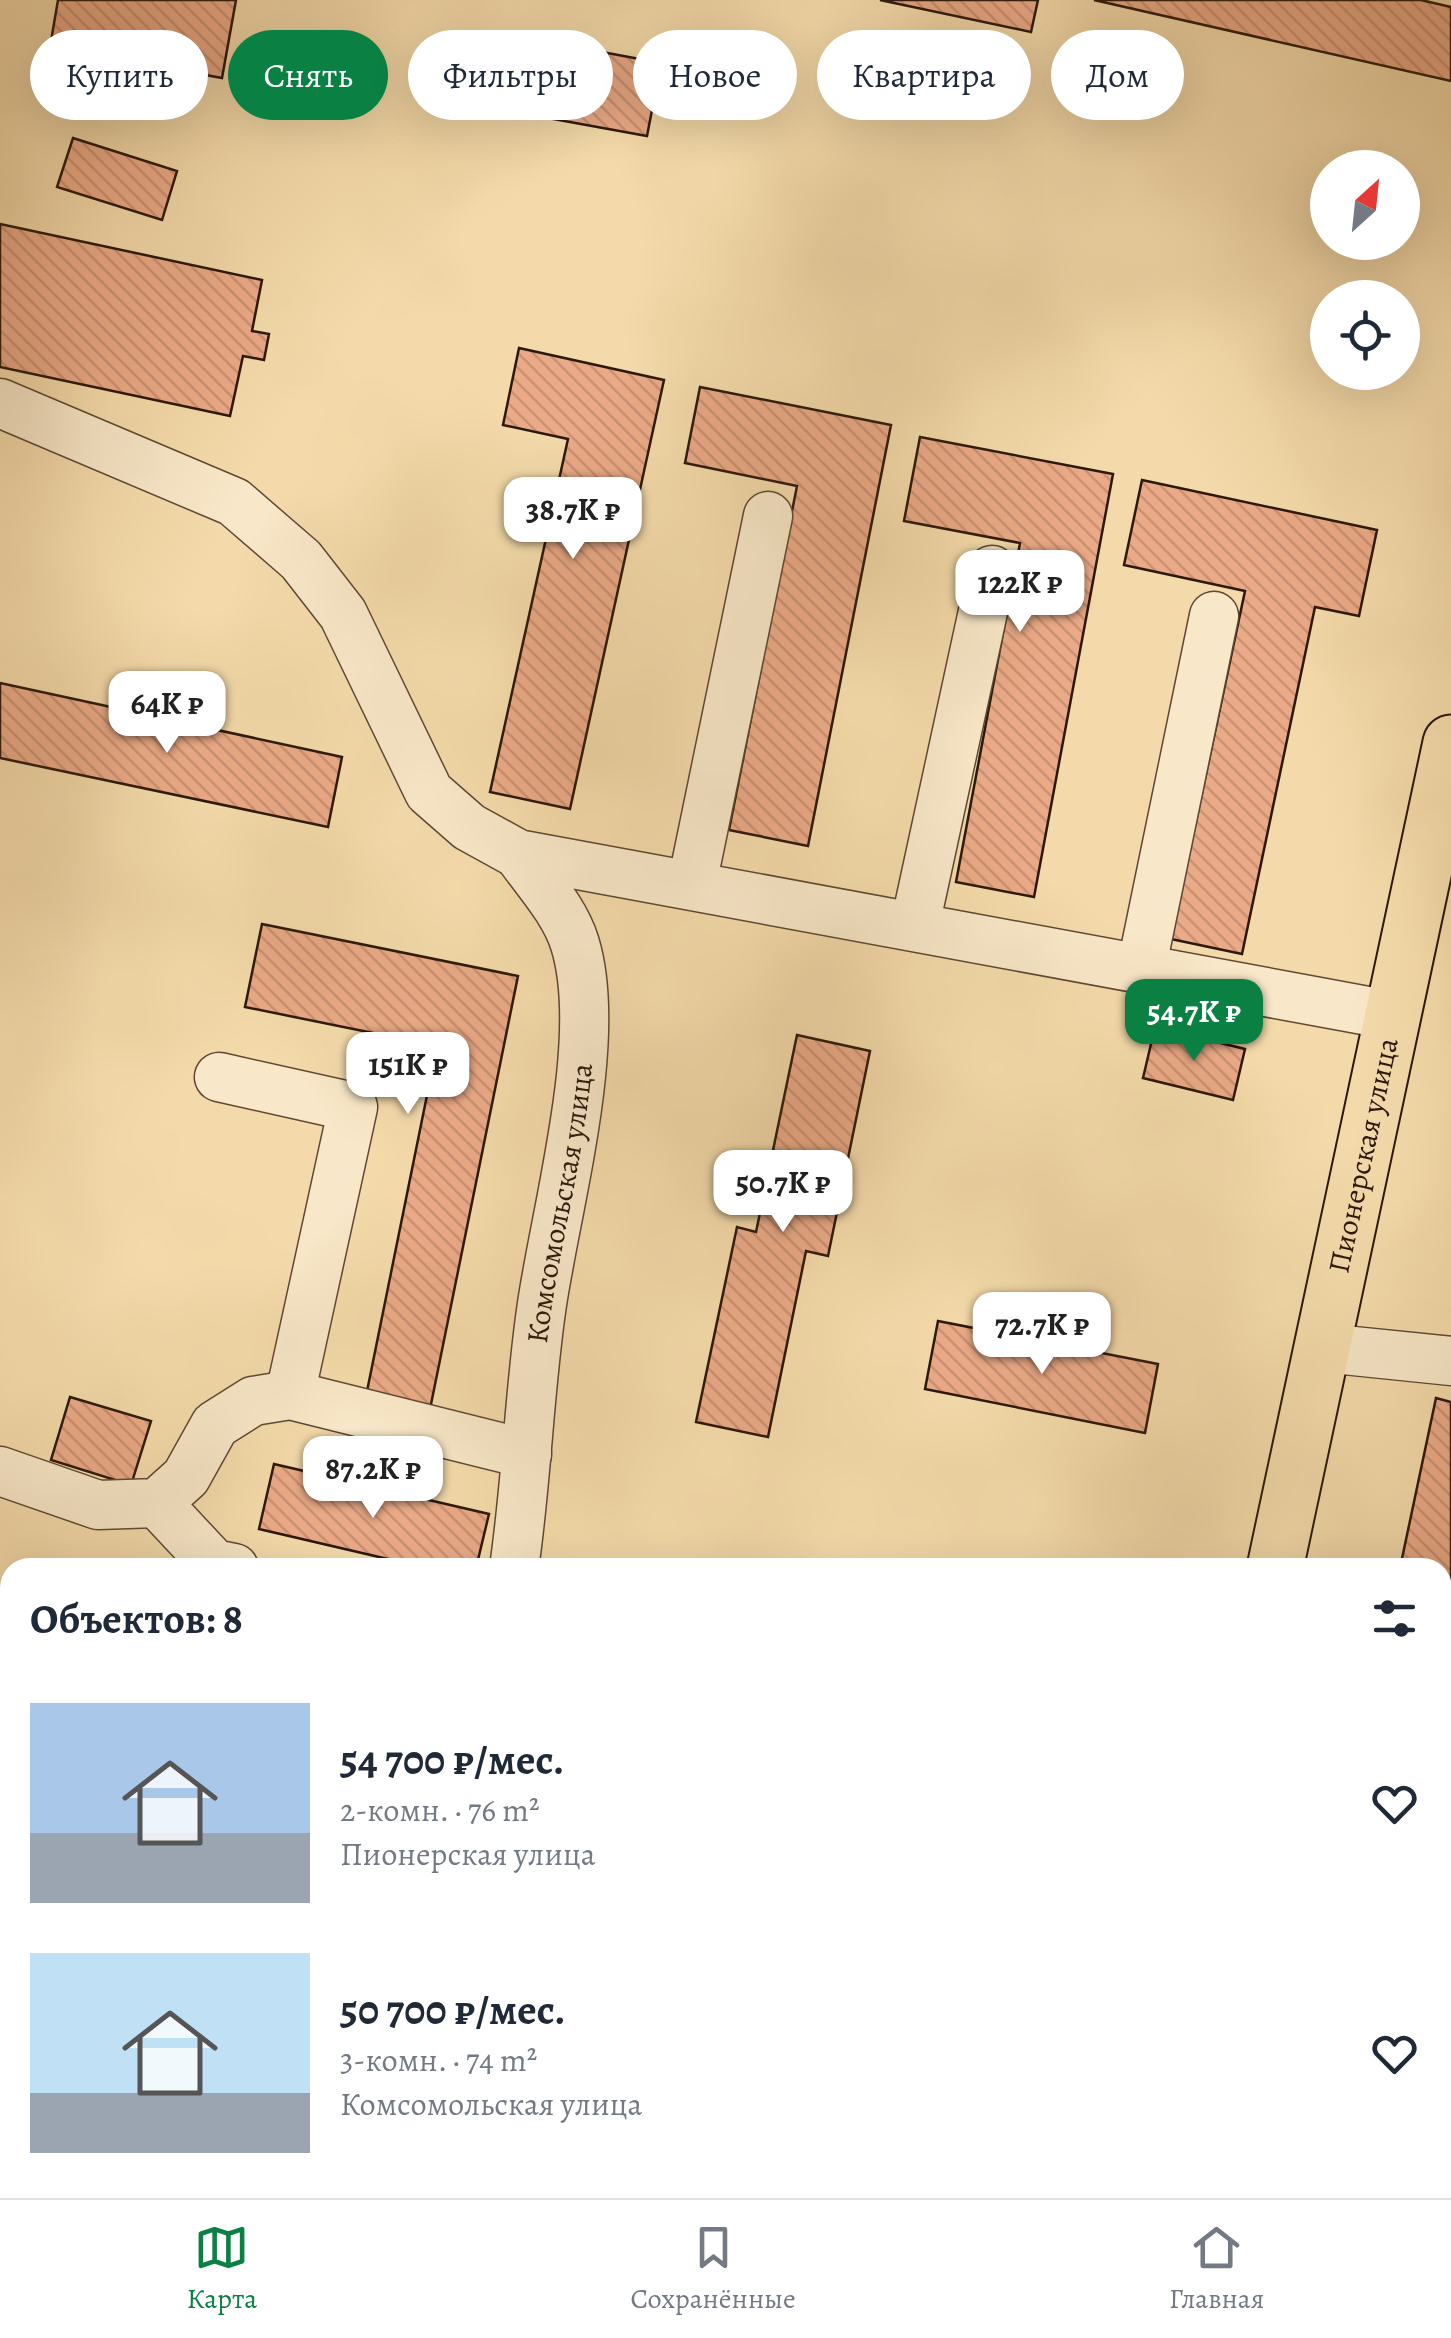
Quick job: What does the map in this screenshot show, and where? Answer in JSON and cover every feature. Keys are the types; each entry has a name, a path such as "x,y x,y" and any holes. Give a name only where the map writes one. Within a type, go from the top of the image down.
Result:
{"main road":[{"name":"Пионерская улица","path":"1277,1558 1324,1348 1390,1014 1442,838 1451,743"}],"street":[{"path":"0,402 234,502 288,548 343,614 428,792 470,826 518,854 1390,1014"},
{"path":"692,884 768,516"},
{"path":"915,926 992,570"},
{"path":"1141,970 1214,616"},
{"name":"Комсомольская улица","path":"518,854 562,915 575,943 583,990 578,1082 541,1307 527,1454 527,1558"},
{"path":"220,1077 353,1108 290,1395"},
{"path":"1324,1348 1451,1360"},
{"path":"0,1471 98,1505 156,1503 186,1477 215,1425 253,1401 290,1395 527,1454"},
{"path":"156,1503 208,1558"}],"building":[{"path":"58,0 236,0 222,78 208,75 208,30 53,30"},
{"path":"880,0 1038,0 1031,32"},
{"path":"1094,0 1421,0 1451,7 1451,81"},
{"path":"613,54 633,58 633,120 650,120 647,136 559,120 613,120"},
{"path":"73,138 177,171 162,220 57,187"},
{"path":"0,224 262,280 252,331 269,334 264,360 243,356 230,416 0,367"},
{"path":"519,348 664,380 570,809 490,792 568,439 503,425"},
{"path":"700,387 891,425 808,846 729,830 797,486 685,463"},
{"path":"920,437 1113,474 1034,897 956,882 1020,543 904,521"},
{"path":"1142,480 1377,530 1359,616 1315,607 1242,954 1171,939 1245,591 1124,565"},
{"path":"0,683 342,757 328,827 0,758"},
{"path":"262,924 518,976 428,1419 364,1406 437,1046 245,1007"},
{"path":"1155,1027 1245,1049 1233,1100 1143,1078"},
{"path":"797,1035 870,1051 828,1256 806,1251 768,1437 696,1422 737,1227 756,1232"},
{"path":"938,1321 1158,1364 1145,1433 925,1389"},
{"path":"70,1397 151,1421 131,1485 51,1460"},
{"path":"1436,1398 1451,1402 1451,1558 1402,1558"},
{"path":"274,1464 489,1514 478,1558 383,1558 259,1529"}]}
